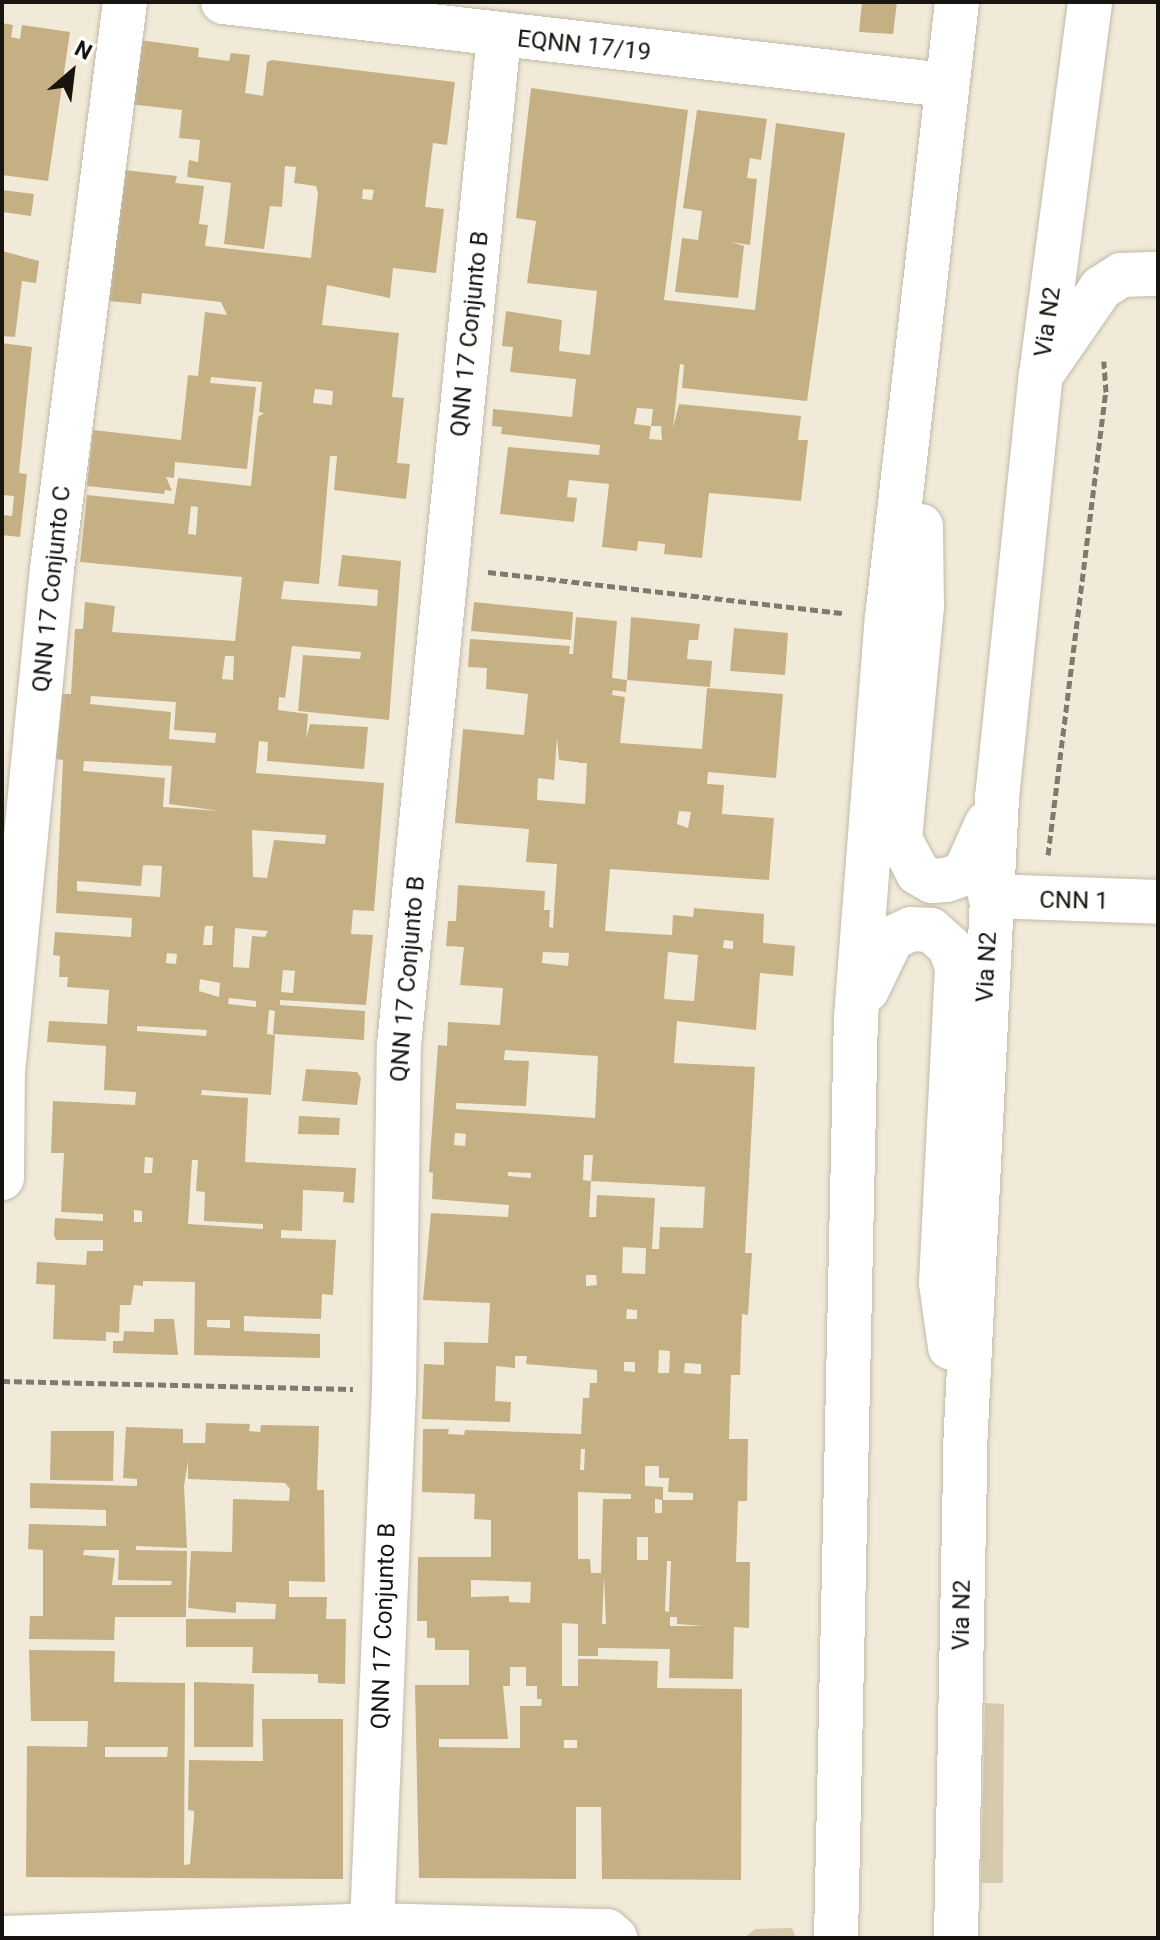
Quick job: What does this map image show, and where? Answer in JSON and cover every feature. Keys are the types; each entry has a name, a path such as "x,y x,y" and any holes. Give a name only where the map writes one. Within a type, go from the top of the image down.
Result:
{"main road":[{"name":"QNN 17 Conjunto C","path":"2,1178 3,1072 52,569 125,2"},
{"name":"EQNN 17/19","path":"223,2 945,85"},
{"path":"836,1938 856,1017 887,618 945,85 957,2"},
{"name":"Via N2","path":"956,1938 965,1449 990,896 997,798 1041,375 1090,2"},
{"name":"QNN 17 Conjunto B","path":"372,1925 394,1389 399,1045 499,36"},
{"path":"1041,375 1101,288 1121,275 1158,274"},
{"path":"919,331 922,606 900,839 907,862 932,881 964,874 997,798"},
{"name":"CNN 1","path":"990,896 1043,902 1158,902"},
{"path":"856,1017 892,938 911,929 931,930 950,947 957,967 941,1283 965,1449"},
{"path":"5,1938 372,1925 607,1931 615,1938"}],"path":[{"path":"1043,902 1106,392 1104,352"},
{"path":"447,567 887,618"},
{"path":"2,1381 394,1389"}],"shaded area":[{"path":"985,1703 1004,1704 1003,1883 981,1883"},
{"path":"792,1928 796,1938 744,1938 755,1929"}],"building":[{"path":"862,2 897,2 893,34 859,32"},
{"path":"2,23 13,25 11,37 20,39 22,25 70,32 48,181 2,175"},
{"path":"139,40 199,48 198,57 229,61 231,53 250,55 245,93 263,96 267,62 272,60 455,82 447,145 433,143 425,207 444,209 436,273 393,268 390,298 327,285 322,325 399,333 392,397 404,398 397,463 410,464 406,499 334,490 337,456 330,456 319,584 284,581 281,599 377,606 378,590 338,586 342,555 401,561 389,720 298,711 303,655 360,659 361,652 292,646 285,698 279,697 278,710 308,714 306,739 310,724 368,727 364,769 267,761 268,742 259,741 256,773 384,783 374,911 353,910 351,934 373,935 366,1005 280,1000 280,1005 365,1011 364,1040 273,1034 275,1011 269,1010 267,1034 275,1035 271,1095 202,1090 201,1095 248,1098 245,1162 356,1168 354,1203 343,1202 344,1192 303,1190 302,1231 281,1230 281,1238 336,1240 333,1295 322,1294 321,1319 244,1316 244,1331 320,1334 320,1358 194,1355 195,1282 143,1281 143,1286 134,1285 131,1305 120,1305 119,1333 106,1332 106,1341 53,1339 55,1285 36,1284 37,1262 86,1265 87,1251 103,1251 103,1240 56,1240 54,1235 55,1218 103,1221 103,1214 61,1212 64,1153 51,1153 53,1101 135,1105 136,1092 104,1090 106,1046 47,1042 49,1021 107,1024 109,990 67,987 68,977 59,977 60,956 53,955 55,932 131,937 132,918 56,913 63,760 56,759 61,694 71,694 75,629 83,629 85,602 115,606 112,632 235,641 242,577 80,562 87,495 174,504 178,478 251,486 258,417 264,413 259,412 262,382 211,377 210,383 256,387 247,469 175,462 174,478 166,477 172,491 165,490 164,494 87,486 93,430 181,440 188,375 198,376 205,312 227,315 221,302 142,293 141,304 109,301 124,170 177,176 175,183 204,186 199,224 208,225 205,246 311,258 318,193 316,186 294,183 296,167 285,166 282,207 270,206 264,249 224,244 231,183 187,177 189,160 198,162 200,140 179,138 182,110 130,104","holes":["363,189 374,190 372,200 362,199","315,389 333,391 332,405 313,403","191,506 198,507 196,535 188,534","225,656 234,656 233,680 222,679","91,696 176,702 174,730 216,733 215,743 169,739 171,712 90,704","84,761 172,766 169,804 221,811 163,807 165,778 83,771","252,830 326,835 325,844 274,840 267,878 253,877","143,865 162,866 160,897 77,891 77,881 141,886","205,926 213,926 212,945 203,945","235,928 268,931 265,937 252,936 249,968 233,967","167,953 177,954 176,964 166,963","283,970 295,971 293,993 281,992","200,979 220,983 219,997 199,991","229,998 256,1001 256,1007 228,1004","137,1026 207,1030 206,1036 137,1031","145,1157 153,1158 152,1173 144,1173","192,1160 198,1160 196,1191 205,1192 204,1221 263,1224 263,1229 188,1224","134,1210 142,1211 142,1222 134,1222","207,1320 230,1320 230,1328 207,1327"]},
{"path":"531,88 688,110 664,300 755,310 776,123 845,133 807,401 682,388 684,365 680,364 673,428 679,404 801,416 798,440 808,440 801,501 709,493 702,558 664,554 665,544 638,541 637,551 602,547 609,484 569,480 567,497 577,498 574,522 500,514 508,447 599,455 600,445 501,434 502,427 492,426 493,409 572,417 576,379 510,372 513,347 502,346 506,311 562,320 559,351 590,355 597,291 527,283 536,221 516,218","holes":["637,408 653,409 651,426 634,424","651,426 661,426 662,440 649,439"]},
{"path":"697,110 767,119 761,160 750,158 747,178 757,179 750,245 731,242 744,246 738,298 675,292 682,238 698,240 702,211 683,208"},
{"path":"2,190 34,194 31,216 2,212"},
{"path":"2,251 39,261 36,283 22,281 15,337 2,336"},
{"path":"2,343 32,347 19,473 27,474 20,537 2,535 2,515 12,516 14,496 2,495"},
{"path":"474,602 573,612 571,640 471,631"},
{"path":"576,617 617,621 612,678 627,680 626,692 613,690 612,695 625,697 620,743 702,749 707,688 783,694 776,778 708,772 707,784 724,785 722,814 774,818 769,880 610,869 605,931 672,935 673,915 693,917 694,908 764,914 763,943 795,946 793,976 760,973 756,1030 677,1021 674,1063 755,1067 745,1253 752,1253 748,1315 742,1314 740,1375 731,1375 729,1439 748,1439 747,1501 738,1501 736,1562 750,1562 749,1628 734,1627 733,1679 669,1678 670,1649 598,1648 598,1656 578,1656 578,1624 562,1623 562,1686 578,1686 578,1659 591,1659 658,1661 657,1688 742,1689 741,1880 602,1879 601,1807 576,1807 576,1879 419,1878 415,1685 469,1685 469,1650 435,1650 435,1638 427,1638 427,1621 417,1621 418,1557 491,1557 491,1520 474,1519 475,1494 422,1492 423,1429 449,1429 448,1434 464,1435 465,1430 581,1434 583,1398 589,1398 590,1383 597,1383 597,1370 526,1364 527,1356 515,1356 515,1368 496,1366 495,1401 511,1402 510,1422 422,1419 424,1364 444,1365 444,1342 488,1343 490,1303 423,1300 431,1213 508,1217 509,1205 432,1199 433,1173 429,1172 438,1045 447,1046 448,1022 500,1025 503,988 460,985 464,947 446,946 448,921 456,921 458,885 545,891 544,910 550,910 549,927 553,928 557,864 526,862 529,829 455,823 463,729 524,735 528,694 486,689 487,668 468,667 470,639 570,646 569,654 573,654","holes":["557,737 559,760 587,763 585,804 537,800 538,778 554,780","679,811 691,812 688,828 677,824","724,940 733,941 733,949 723,948","543,952 569,953 568,966 542,963","668,952 698,955 694,1001 664,999","505,1050 598,1056 595,1118 456,1109 456,1103 526,1106 529,1061 504,1060","455,1133 466,1134 465,1146 454,1145","584,1155 593,1155 591,1181 583,1180","508,1172 531,1173 531,1178 508,1176","591,1181 705,1187 703,1228 660,1227 659,1249 652,1249 655,1198 597,1195 596,1217 589,1217","623,1247 646,1248 645,1274 622,1273","586,1275 596,1275 597,1285 586,1286","627,1309 637,1310 637,1319 626,1319","659,1350 670,1351 669,1373 658,1373","624,1362 635,1362 635,1372 624,1371","685,1363 701,1364 701,1374 684,1373","581,1449 585,1449 584,1470 580,1470","645,1466 659,1466 659,1478 669,1478 668,1492 693,1493 693,1500 663,1500 663,1487 645,1486","578,1492 631,1494 631,1499 603,1499 601,1573 591,1573 590,1559 578,1559","655,1499 662,1500 662,1513 655,1513","637,1537 648,1537 648,1560 637,1560","667,1561 671,1561 669,1612 665,1611","604,1576 606,1624 602,1624","471,1580 531,1582 530,1603 509,1602 509,1596 471,1597","670,1617 677,1617 677,1624 704,1626 670,1626","510,1667 526,1667 526,1686 537,1686 537,1699 542,1699 541,1706 520,1706 520,1748 439,1747 439,1739 508,1739 503,1686 510,1686","564,1740 577,1740 577,1748 564,1748"]},
{"path":"631,617 700,624 698,640 689,640 687,659 712,661 710,687 627,680"},
{"path":"734,628 788,633 785,675 730,671"},
{"path":"306,1069 357,1072 361,1078 357,1105 302,1101"},
{"path":"299,1116 340,1118 339,1135 298,1134"},
{"path":"154,1319 174,1319 178,1355 113,1353 113,1341 123,1341 124,1331 154,1332"},
{"path":"206,1423 250,1424 249,1431 260,1432 261,1425 319,1426 317,1490 324,1490 325,1582 289,1581 289,1597 327,1597 326,1619 346,1619 345,1684 318,1683 318,1674 252,1673 253,1647 186,1647 186,1619 275,1619 276,1604 236,1602 236,1613 188,1608 191,1551 232,1552 233,1499 289,1501 290,1489 285,1483 188,1479 188,1461 184,1486 187,1548 136,1546 136,1550 187,1551 186,1617 115,1617 114,1640 29,1639 30,1616 43,1616 43,1550 28,1549 29,1524 106,1526 106,1510 30,1508 30,1483 137,1486 137,1479 123,1478 126,1427 183,1429 183,1443 205,1443","holes":["84,1550 119,1550 118,1580 172,1581 171,1585 112,1585 115,1558 83,1555"]},
{"path":"51,1431 114,1431 113,1481 50,1480"},
{"path":"29,1650 115,1651 114,1682 185,1683 184,1865 190,1864 194,1817 194,1811 188,1810 189,1760 263,1761 262,1719 343,1719 343,1879 26,1877 27,1746 87,1747 88,1721 31,1721","holes":["105,1747 168,1747 167,1757 105,1757"]},
{"path":"194,1682 254,1684 253,1747 194,1747"}]}
